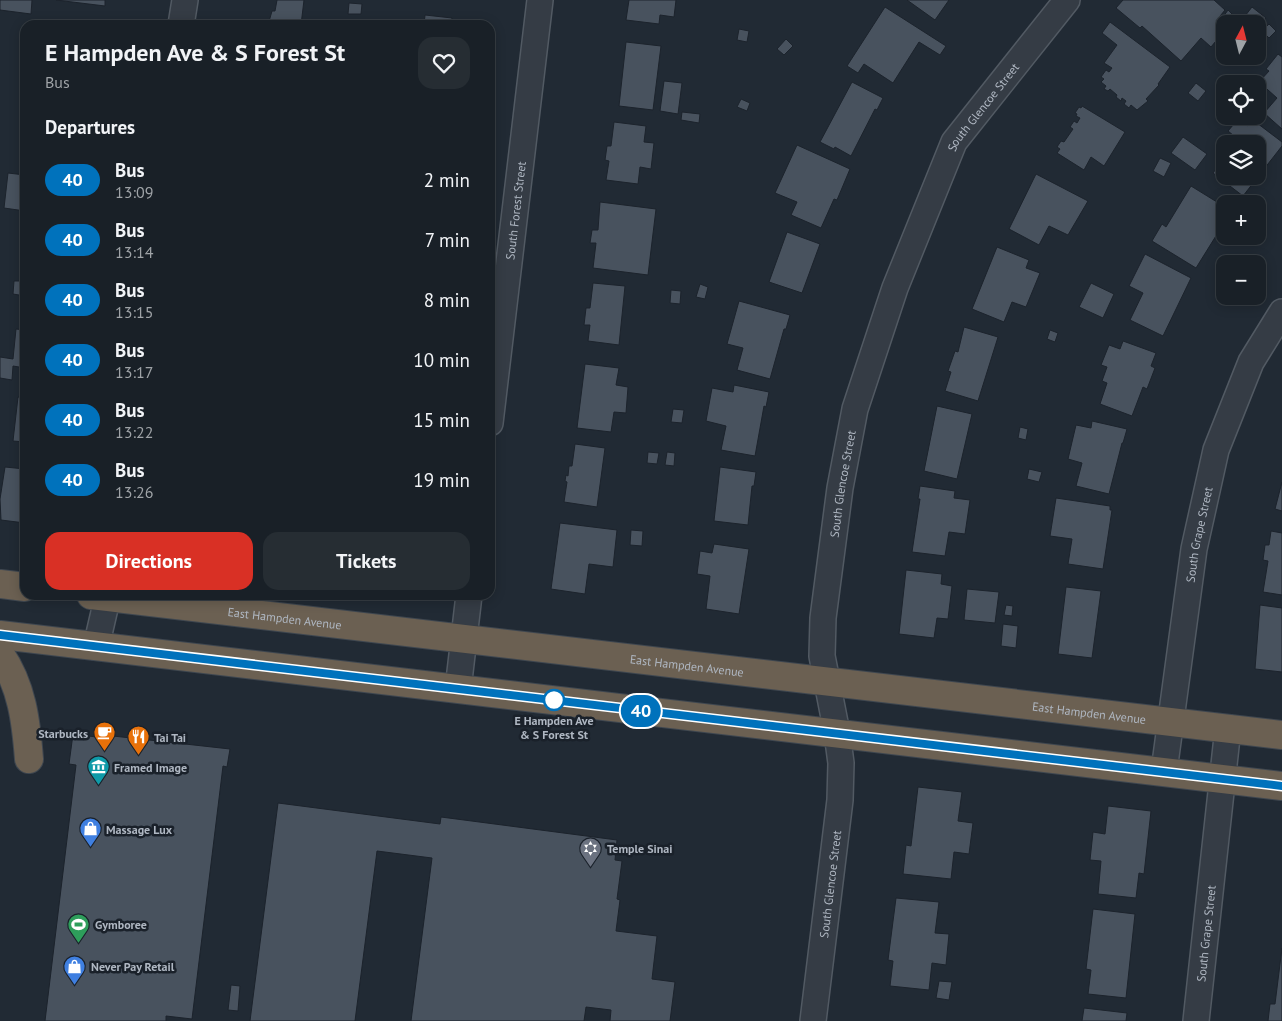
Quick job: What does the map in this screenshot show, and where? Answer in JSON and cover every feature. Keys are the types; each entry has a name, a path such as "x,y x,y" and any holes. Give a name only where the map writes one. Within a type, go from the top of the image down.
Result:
{"highway":[{"path":"0,584 20,586"},
{"name":"East Hampden Avenue","path":"136,600 1282,734"},
{"path":"0,635 1282,786"},
{"path":"0,654 15,680 21,699 26,720 29,759"}],"street":[{"path":"183,20 185,0"},
{"name":"South Forest Street","path":"495,380 540,0"},
{"name":"South Glencoe Street","path":"814,1021 840,800 841,763 838,733 822,656 823,618 840,488 854,410 895,288 954,142 1067,0"},
{"name":"South Grape Street","path":"1164,771 1194,549 1216,450 1251,362 1282,312"},
{"path":"96,647 102,600"},
{"path":"458,689 469,600"},
{"name":"South Grape Street","path":"1196,1021 1228,728"}],"building":[{"path":"0,0 32,0 31,14 0,10"},
{"path":"56,0 105,0 105,6"},
{"path":"277,0 304,0 302,20 269,20 272,11 275,11"},
{"path":"629,0 676,0 674,17 660,15 659,24 626,20"},
{"path":"907,0 949,0 935,20"},
{"path":"1123,0 1214,0 1225,10 1221,15 1216,15 1216,41 1211,47 1201,38 1181,61 1142,26 1140,28 1116,8"},
{"path":"349,3 362,4 361,14 348,14"},
{"path":"885,7 946,46 940,55 919,42 893,83 864,64 858,73 847,66"},
{"path":"1252,7 1262,15 1246,15"},
{"path":"1228,10 1233,15 1224,15"},
{"path":"425,15 452,18 452,20 424,20"},
{"path":"1110,22 1170,67 1159,85 1146,99 1148,101 1137,110 1131,105 1129,108 1124,104 1126,101 1122,98 1121,101 1110,89 1108,91 1104,89 1106,86 1101,82 1104,79 1101,77 1106,70 1109,72 1112,68 1104,63 1117,45 1102,33"},
{"path":"1269,24 1276,31 1269,38 1266,35 1266,27"},
{"path":"739,29 749,31 747,42 737,40"},
{"path":"786,39 793,46 784,55 777,49"},
{"path":"626,42 661,46 653,110 619,106"},
{"path":"1278,54 1282,57 1282,129 1266,115 1266,111 1277,98 1266,88 1265,75 1269,71 1266,69"},
{"path":"664,81 682,83 678,114 660,111"},
{"path":"852,82 883,98 877,110 875,109 851,156 835,147 834,149 820,142"},
{"path":"1196,83 1206,91 1198,101 1188,93"},
{"path":"741,99 750,103 747,111 737,107"},
{"path":"1082,106 1125,132 1104,166 1091,157 1084,170 1057,153 1060,149 1057,147 1061,141 1064,142 1073,129 1070,127 1074,121 1077,123 1080,118 1075,113"},
{"path":"682,112 700,114 699,123 681,120"},
{"path":"614,122 646,126 644,142 654,143 651,169 640,167 638,184 606,180 609,161 605,160 607,146 611,146"},
{"path":"1233,125 1260,125 1282,142 1282,146 1266,167 1266,135 1233,135 1228,131"},
{"path":"1183,137 1207,154 1195,170 1171,153"},
{"path":"797,145 850,169 837,200 834,199 821,228 791,215 797,202 775,193"},
{"path":"1160,158 1171,163 1164,177 1153,171"},
{"path":"8,173 20,174 20,210 4,208"},
{"path":"1036,174 1088,201 1068,235 1049,226 1039,245 1009,229"},
{"path":"1229,185 1252,185 1242,195"},
{"path":"1191,186 1216,201 1216,236 1196,268 1152,241 1162,224 1166,227"},
{"path":"600,202 656,209 648,275 593,268 596,243 590,243 592,230 598,230"},
{"path":"787,232 820,244 802,293 769,282"},
{"path":"997,247 1029,260 1026,268 1040,273 1026,307 1012,302 1004,322 972,309"},
{"path":"1145,254 1191,278 1163,336 1130,320 1143,293 1129,286"},
{"path":"14,281 20,281 20,295 13,294"},
{"path":"593,283 625,286 619,345 588,341 590,325 584,325 586,308 590,308"},
{"path":"1091,283 1114,294 1103,318 1079,307"},
{"path":"700,284 708,287 705,299 696,297"},
{"path":"671,290 681,291 680,304 670,303"},
{"path":"739,301 790,315 786,329 784,329 770,379 737,370 743,348 727,344"},
{"path":"964,327 998,337 978,401 945,391 951,372 948,371 955,351 958,352"},
{"path":"16,329 20,329 20,367 13,366 12,380 0,378 0,357 13,359"},
{"path":"1050,330 1058,333 1055,342 1047,339"},
{"path":"1123,341 1156,353 1151,366 1155,368 1147,389 1143,387 1132,416 1100,404 1107,383 1102,381 1107,367 1101,365 1109,345 1120,349"},
{"path":"585,364 619,368 616,385 628,387 626,413 614,412 611,432 577,428"},
{"path":"734,385 769,392 766,407 764,406 755,456 721,450 726,426 706,421 712,388 733,392"},
{"path":"18,397 20,397 20,442 13,441"},
{"path":"937,406 972,414 957,479 924,471"},
{"path":"673,409 684,410 682,423 671,422"},
{"path":"1092,421 1127,429 1109,494 1076,486 1082,463 1068,459 1076,425 1091,428"},
{"path":"1020,427 1028,429 1026,440 1018,438"},
{"path":"575,444 605,448 597,507 564,502 567,482 565,481 566,475 568,476 569,466 572,466"},
{"path":"648,452 659,453 657,464 647,463"},
{"path":"667,452 675,453 674,466 665,465"},
{"path":"5,467 20,468 20,522 1,520 0,499"},
{"path":"720,467 756,472 754,486 752,486 748,525 714,521"},
{"path":"1029,469 1042,472 1039,482 1027,479"},
{"path":"1282,482 1282,511 1275,509"},
{"path":"920,486 955,491 954,498 970,500 965,534 949,532 945,556 912,552 920,499 918,499"},
{"path":"1056,498 1110,506 1110,510 1112,510 1103,569 1068,564 1072,539 1050,536"},
{"path":"560,523 617,530 613,567 589,564 585,594 551,589"},
{"path":"631,530 643,531 642,546 630,545"},
{"path":"1271,531 1282,533 1282,595 1263,592 1268,561 1263,560 1265,545 1269,545"},
{"path":"714,544 749,549 739,614 706,609 710,576 697,574 700,551 712,553"},
{"path":"906,570 942,574 941,584 952,586 948,619 937,618 934,638 899,634"},
{"path":"1066,587 1101,591 1092,658 1058,654"},
{"path":"967,589 999,592 995,623 964,620"},
{"path":"1006,605 1013,606 1012,616 1004,615"},
{"path":"1260,605 1282,608 1282,672 1255,669"},
{"path":"1003,624 1018,626 1016,648 1001,646"},
{"path":"73,734 112,739 113,736 230,749 227,767 223,766 192,1019 166,1016 166,1021 45,1021 76,765 69,764"},
{"path":"918,787 962,792 958,821 973,823 969,854 954,852 951,879 903,874 906,845 911,846"},
{"path":"278,803 440,824 441,817 617,840 615,860 622,861 617,899 620,900 616,931 657,936 652,979 675,982 670,1021 610,1021 611,1010 586,1007 584,1021 411,1021 432,858 377,851 355,1021 250,1021"},
{"path":"1108,806 1151,811 1144,874 1139,873 1136,898 1098,894 1101,861 1090,860 1093,832 1105,834"},
{"path":"896,898 939,902 935,933 949,934 946,965 932,963 929,990 890,986 893,961 888,960"},
{"path":"1093,909 1135,914 1126,998 1088,994 1091,970 1086,969"},
{"path":"1282,948 1282,1021 1268,1021 1270,1004 1275,1004"},
{"path":"939,981 952,982 949,1000 936,998"},
{"path":"231,985 240,986 238,1011 228,1010"},
{"path":"1084,1008 1127,1013 1126,1021 1082,1021"}],"bus line":[{"name":"40","path":"0,635 1282,786"}],"place":[{"name":"E Hampden Ave & S Forest St","path":"554,700"},
{"name":"Starbucks","path":"104,752"},
{"name":"Tai Tai","path":"138,756"},
{"name":"Framed Image","path":"98,786"},
{"name":"Massage Lux","path":"90,848"},
{"name":"Temple Sinai","path":"591,867"},
{"name":"Gymboree","path":"79,943"},
{"name":"Never Pay Retail","path":"75,985"}]}
